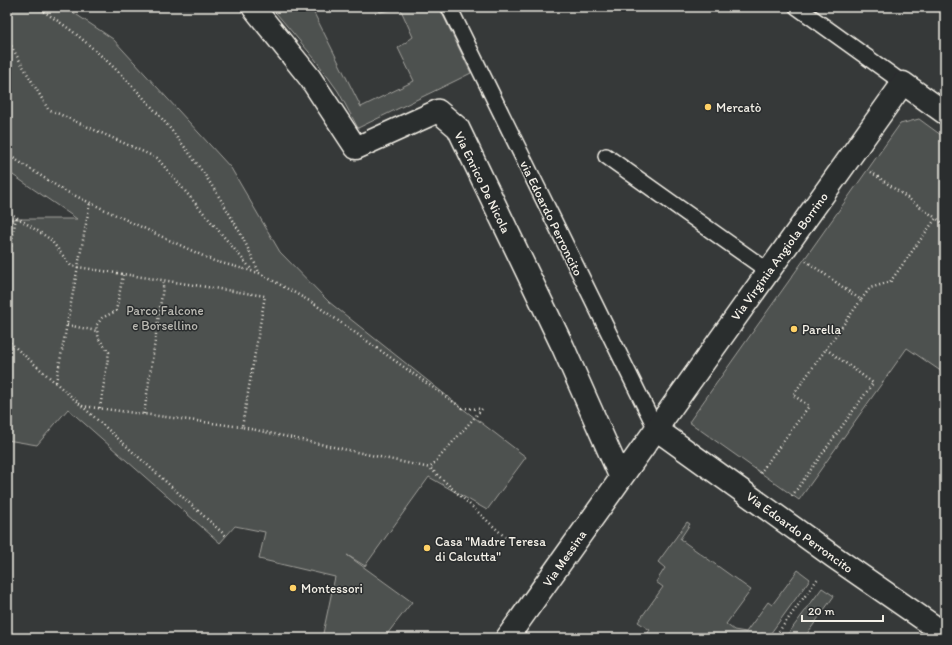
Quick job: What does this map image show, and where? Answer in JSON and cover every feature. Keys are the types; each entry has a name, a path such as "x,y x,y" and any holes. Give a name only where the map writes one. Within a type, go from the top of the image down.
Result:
{"street":[{"name":"Via Enrico De Nicola","path":"253,7 310,78 356,148 438,111 458,128 537,293 621,478"},
{"name":"Via Virginia Angiola Borrino","path":"621,478 903,83"},
{"path":"903,83 945,114"},
{"name":"Via Edoardo Perroncito","path":"656,429 834,558 945,634"},
{"name":"Via Messina","path":"507,638 621,478"}],"lane":[{"name":"via Edoardo Perroncito","path":"449,7 656,429"},
{"path":"797,7 903,83"},
{"path":"606,156 768,271"}],"path":[{"path":"37,7 76,34 125,78 169,126 210,183 238,229 259,273"},
{"path":"7,39 48,109 157,158 253,271"},
{"path":"7,154 63,190 214,261 259,273 313,304 462,408 482,409 430,468"},
{"path":"850,157 945,225"},
{"path":"56,383 90,202"},
{"path":"7,211 50,239 70,266 265,296 242,427"},
{"path":"7,270 16,217"},
{"path":"746,493 809,406 793,395 870,288 890,282 936,218"},
{"path":"786,246 861,300"},
{"path":"100,408 109,352 98,339 96,326 102,318 116,311 124,275"},
{"path":"144,414 164,281"},
{"path":"67,325 97,330"},
{"path":"7,340 226,536"},
{"path":"778,517 873,383 826,350"},
{"path":"82,406 242,427 430,468 505,537"},
{"path":"774,638 834,558"}],"green space":[{"name":"Parco Falcone e Borsellino","path":"7,7 65,7 113,39 231,168 280,252 329,302 526,457 487,510 429,477 365,566 347,555 412,602 384,638 322,638 335,577 259,559 265,532 235,526 220,543 68,409 37,445 7,440 7,219 77,219 7,171"},
{"path":"271,7 311,7 361,107 414,81 398,48 413,37 400,8 380,12 377,7 439,7 471,73 358,128 338,91 314,58"},
{"path":"919,119 945,138 945,374 907,348 799,500 689,422 900,124"},
{"path":"687,522 690,524 680,539 751,590 726,624 734,630 746,632 768,602 772,605 798,570 810,579 768,637 762,633 756,638 644,638 650,630 638,622 663,587 656,582 665,568 658,562"},
{"path":"822,588 834,596 804,638 785,638"}],"place":[{"name":"Mercatò","path":"708,107"},
{"name":"Parella","path":"794,329"},
{"name":"Casa \"Madre Teresa di Calcutta\"","path":"427,548"},
{"name":"Montessori","path":"293,588"}]}
